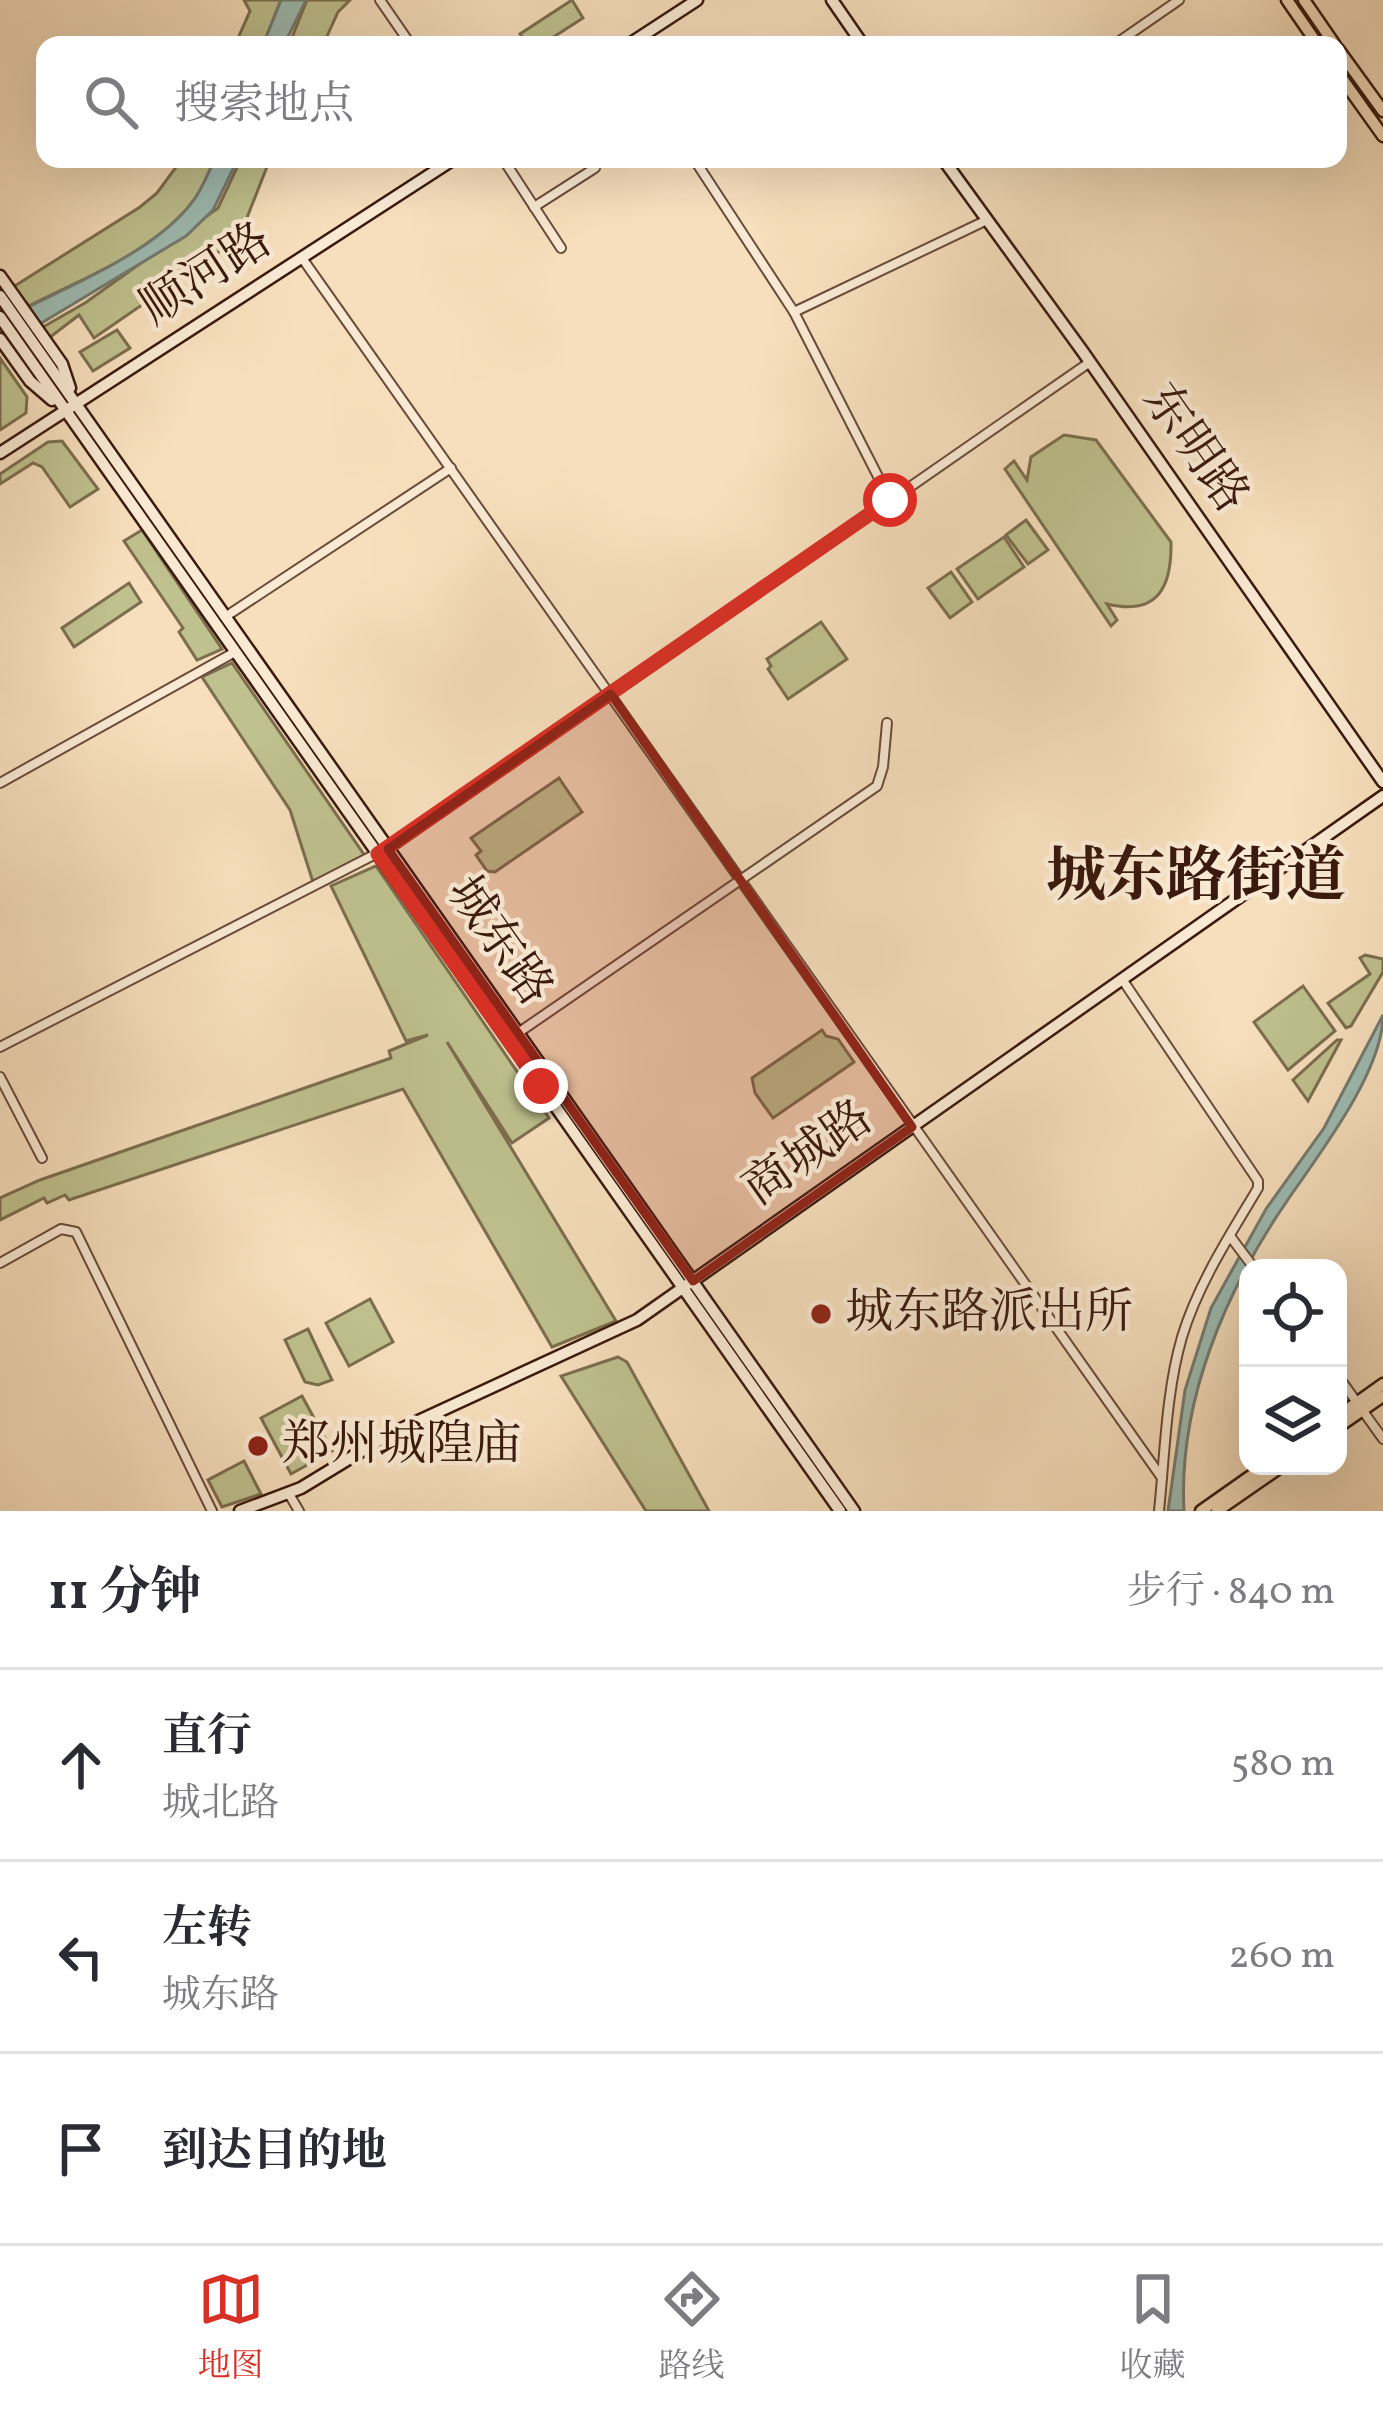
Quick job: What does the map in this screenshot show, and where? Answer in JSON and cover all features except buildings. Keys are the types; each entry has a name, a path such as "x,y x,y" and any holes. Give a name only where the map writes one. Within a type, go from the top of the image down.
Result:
{"main road":[{"path":"1287,0 1312,36"},
{"path":"1304,0 1329,36"},
{"path":"1347,62 1383,112"},
{"path":"1347,86 1383,136"},
{"path":"1347,1418 1383,1384"},
{"path":"1347,1412 1383,1396"},
{"path":"1201,1511 1252,1475"},
{"path":"1217,1511 1269,1475"}],"street":[{"path":"380,0 405,36"},
{"path":"642,36 698,0"},
{"path":"832,0 857,36"},
{"path":"1127,36 1179,0"},
{"name":"顺河路","path":"0,453 440,168"},
{"path":"509,168 561,248"},
{"path":"534,207 593,168"},
{"path":"700,168 794,312 890,500"},
{"name":"东明路","path":"951,168 1383,782"},
{"path":"794,312 988,220"},
{"path":"302,258 1162,1478"},
{"path":"0,276 9,310 26,343"},
{"name":"城东路","path":"0,296 26,343 226,617 383,851 854,1511"},
{"path":"0,339 26,343 62,364 72,406"},
{"path":"0,1047 383,851 1090,362"},
{"name":"城东路","path":"72,406 235,652 518,1033 840,1511"},
{"path":"226,617 451,468"},
{"path":"0,783 235,652"},
{"path":"518,1033 877,786 887,723"},
{"name":"商城路","path":"241,1511 289,1494 388,1435 608,1336 1383,796"},
{"path":"1122,979 1258,1181 1182,1336 1168,1409 1159,1511"},
{"path":"0,1077 42,1159"},
{"path":"0,1263 61,1228 76,1232 212,1511"},
{"path":"1230,1236 1247,1259"},
{"path":"1347,1388 1383,1439"},
{"path":"289,1494 299,1511"}],"highlighted area":[{"path":"611,694 912,1127 693,1281 388,849"}],"green space":[{"path":"244,0 281,0 267,36 239,36 250,11"},
{"path":"307,0 350,0 338,12 327,36 293,36"},
{"path":"572,0 583,18 555,36 520,34"},
{"path":"175,168 211,168 197,196 178,219 118,262 29,306 13,287 140,207"},
{"path":"237,168 266,168 239,238 94,338 79,315 49,338 43,327 85,303 218,208"},
{"path":"117,330 130,348 93,371 80,352"},
{"path":"0,358 27,397 26,413 0,430"},
{"path":"1064,435 1096,440 1171,542 1168,573 1158,595 1138,606 1107,604 1117,620 1111,626 1005,469 1014,461 1027,480 1031,457"},
{"path":"62,441 98,489 70,507 42,467 33,463 0,484 0,474 48,442"},
{"path":"1026,520 1048,550 1028,564 1006,535"},
{"path":"142,530 222,649 197,660 179,632 183,628 124,541"},
{"path":"1004,537 1024,567 978,599 957,569"},
{"path":"951,572 972,602 950,618 928,588"},
{"path":"129,583 141,602 74,647 62,628"},
{"path":"821,622 847,659 788,699 768,669 767,659"},
{"path":"232,663 365,856 313,882 290,810 202,677"},
{"path":"559,778 582,812 495,872 487,871 471,838"},
{"path":"376,866 549,1118 512,1143 447,1042 616,1321 552,1347 403,1089 69,1200 65,1195 47,1203 44,1198 0,1220 0,1198 40,1180 391,1058 389,1051 428,1035 406,1041 331,886"},
{"path":"1360,958 1383,959 1383,972 1346,1028 1328,1003 1370,974"},
{"path":"1303,986 1335,1031 1288,1070 1254,1022"},
{"path":"822,1030 838,1039 854,1062 773,1118 755,1093 752,1078"},
{"path":"1341,1040 1308,1101 1293,1080"},
{"path":"370,1299 393,1342 349,1366 326,1323"},
{"path":"308,1329 332,1380 318,1385 305,1382 285,1340"},
{"path":"618,1357 627,1362 709,1511 646,1511 561,1376"},
{"path":"302,1396 332,1451 291,1474 261,1418"},
{"path":"244,1461 261,1494 222,1507 208,1480"}],"water":[{"path":"281,0 306,0 288,36 267,36"},
{"path":"211,168 234,168 213,210 186,236 0,348 0,321 130,255 176,220"},
{"path":"1383,1015 1361,1087 1251,1259 1239,1259 1239,1282 1210,1348 1189,1429 1184,1511 1168,1511 1185,1390 1211,1308 1266,1209 1324,1128"}],"place":[{"name":"城东路派出所","path":"821,1314"},
{"name":"郑州城隍庙","path":"258,1446"}],"district":[{"name":"城东路街道","path":"1196,879"}],"route":[{"path":"541,1086 378,854 890,500"}]}
